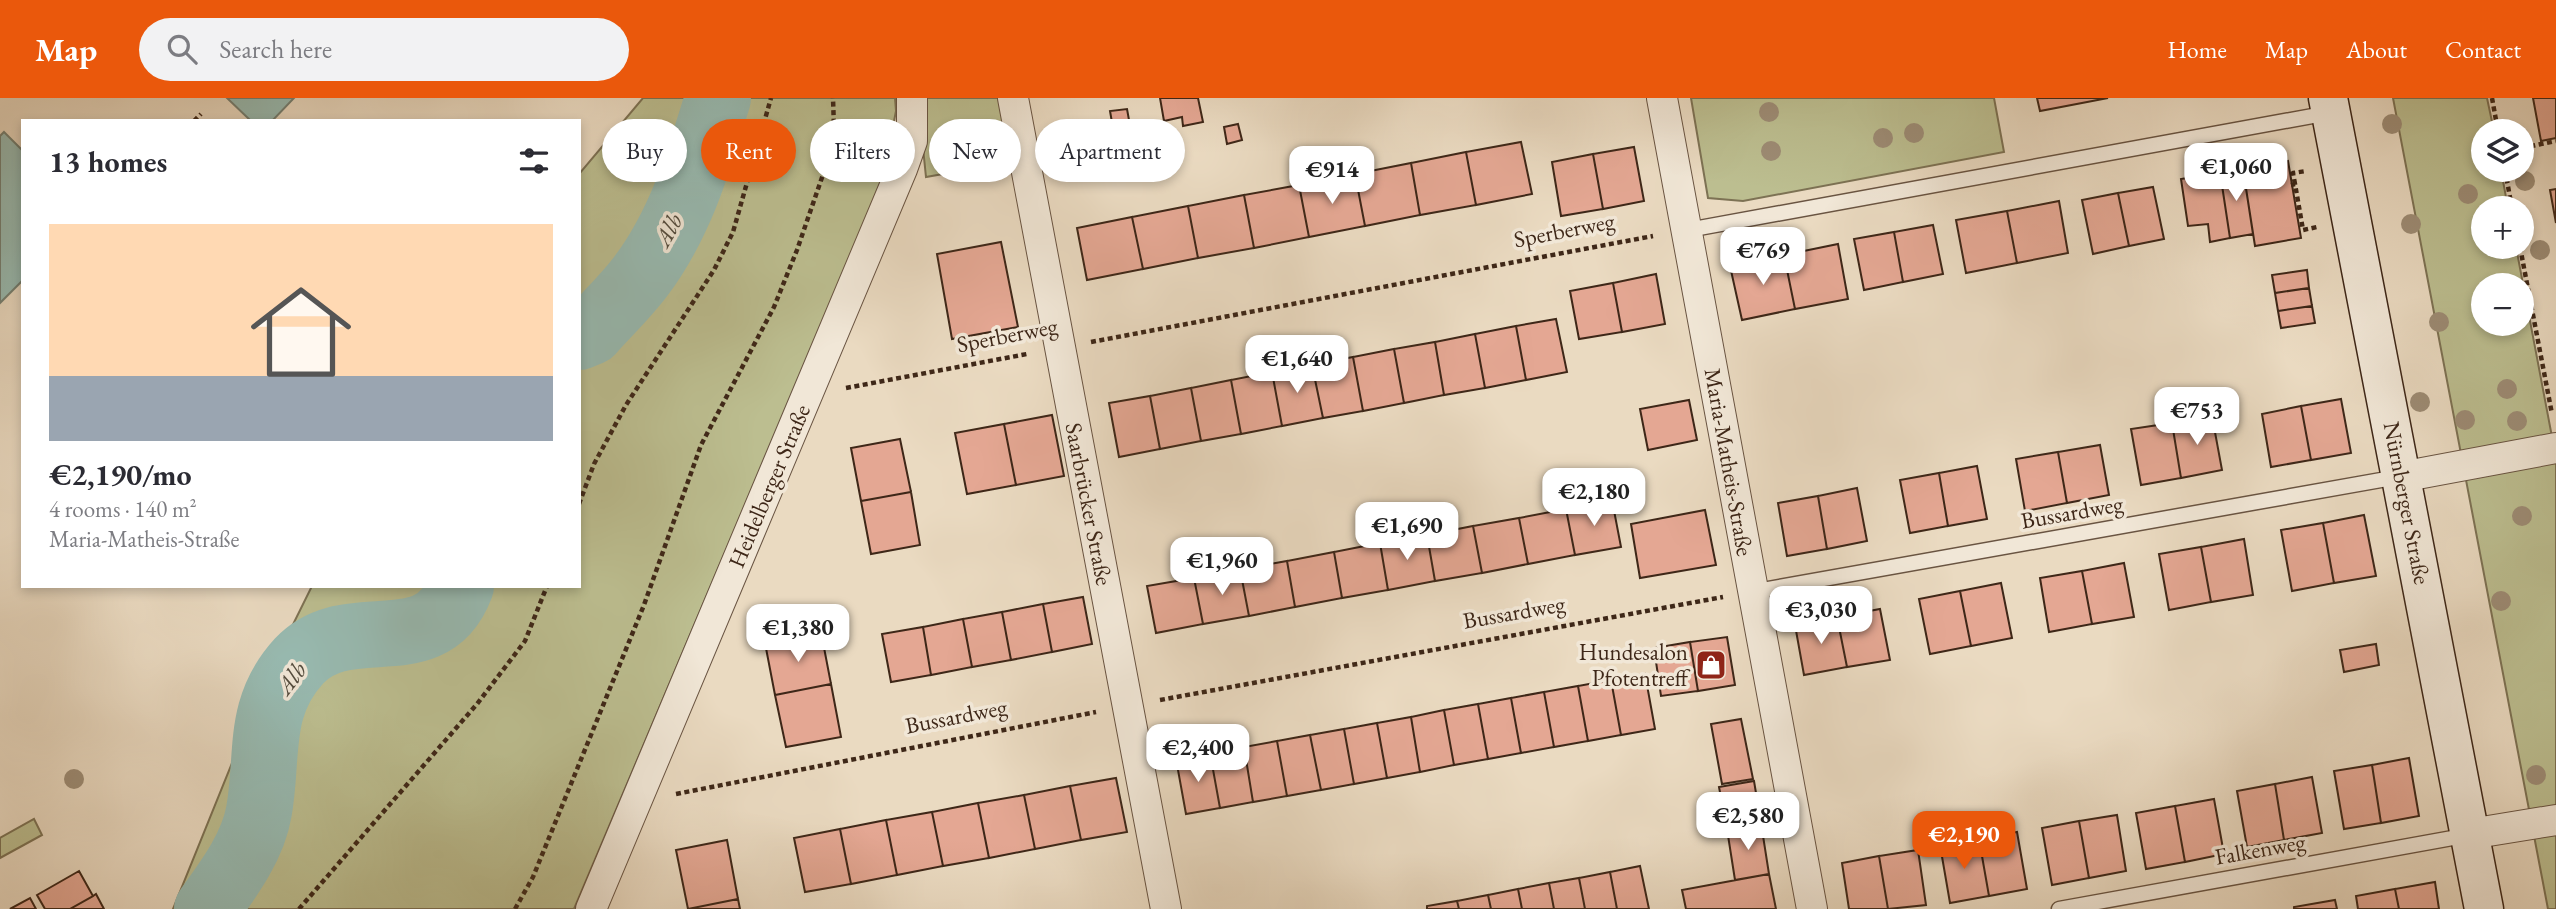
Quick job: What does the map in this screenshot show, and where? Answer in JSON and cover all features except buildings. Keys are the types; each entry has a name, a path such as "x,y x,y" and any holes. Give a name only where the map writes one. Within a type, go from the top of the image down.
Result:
{"street":[{"name":"Heidelberger Straße","path":"912,98 912,119"},
{"name":"Maria-Matheis-Straße","path":"1662,98 1688,230 1751,592 1812,909"},
{"name":"Nürnberger Straße","path":"2329,105 2484,909"},
{"name":"Saarbrücker Straße","path":"1016,109 1166,909"},
{"name":"Heidelberger Straße","path":"591,909 895,182"},
{"path":"2402,477 2555,435"},
{"path":"2470,834 2556,820"}],"lane":[{"path":"1688,230 2329,105"},
{"name":"Bussardweg","path":"1751,592 2402,477"},
{"name":"Falkenweg","path":"2059,909 2470,834"}],"path":[{"path":"581,499 594,464 626,405 714,271 733,232 771,98"},
{"path":"515,909 533,877 644,605 701,445 774,307 797,250 828,160 834,128 833,98"},
{"path":"2492,98 2496,119"},
{"path":"915,140 1016,109"},
{"path":"196,119 201,114"},
{"path":"2534,146 2556,142"},
{"path":"2307,171 2293,173 2293,185 2303,230 2318,227"},
{"name":"Sperberweg","path":"807,396 1688,230"},
{"path":"2522,259 2555,435"},
{"path":"299,909 477,704 525,641 546,588"},
{"name":"Bussardweg","path":"636,802 1128,706 1751,592"}],"green space":[{"path":"643,98 895,98 894,119 810,119 810,182 882,182 574,909 173,909 266,679 311,588 581,588 581,172 602,147 602,182 687,182 687,119 625,119"},
{"path":"918,98 1005,98 1009,119 929,119 929,176 926,177"},
{"path":"1691,98 1994,98 2004,152 1743,201 1708,198"},
{"path":"2393,98 2487,98 2491,119 2471,119 2471,182 2503,182 2506,196 2471,196 2471,259 2518,259 2521,273 2471,273 2471,336 2533,336 2556,458 2556,909 2548,909"},
{"path":"34,819 42,835 0,858 0,838"}],"water":[{"path":"227,98 294,98 274,119 249,119"},
{"path":"4,132 21,149 21,282 0,303 0,136"}],"waterway":[{"name":"Alb","path":"581,336 591,332 655,256 678,213 704,145 718,98"},
{"name":"Alb","path":"207,909 239,863 256,824 270,714 285,679 299,661 319,646 341,638 410,631 430,624 447,610 460,588"}],"place":[{"name":"Hundesalon Pfotentreff","path":"1711,665"}]}
